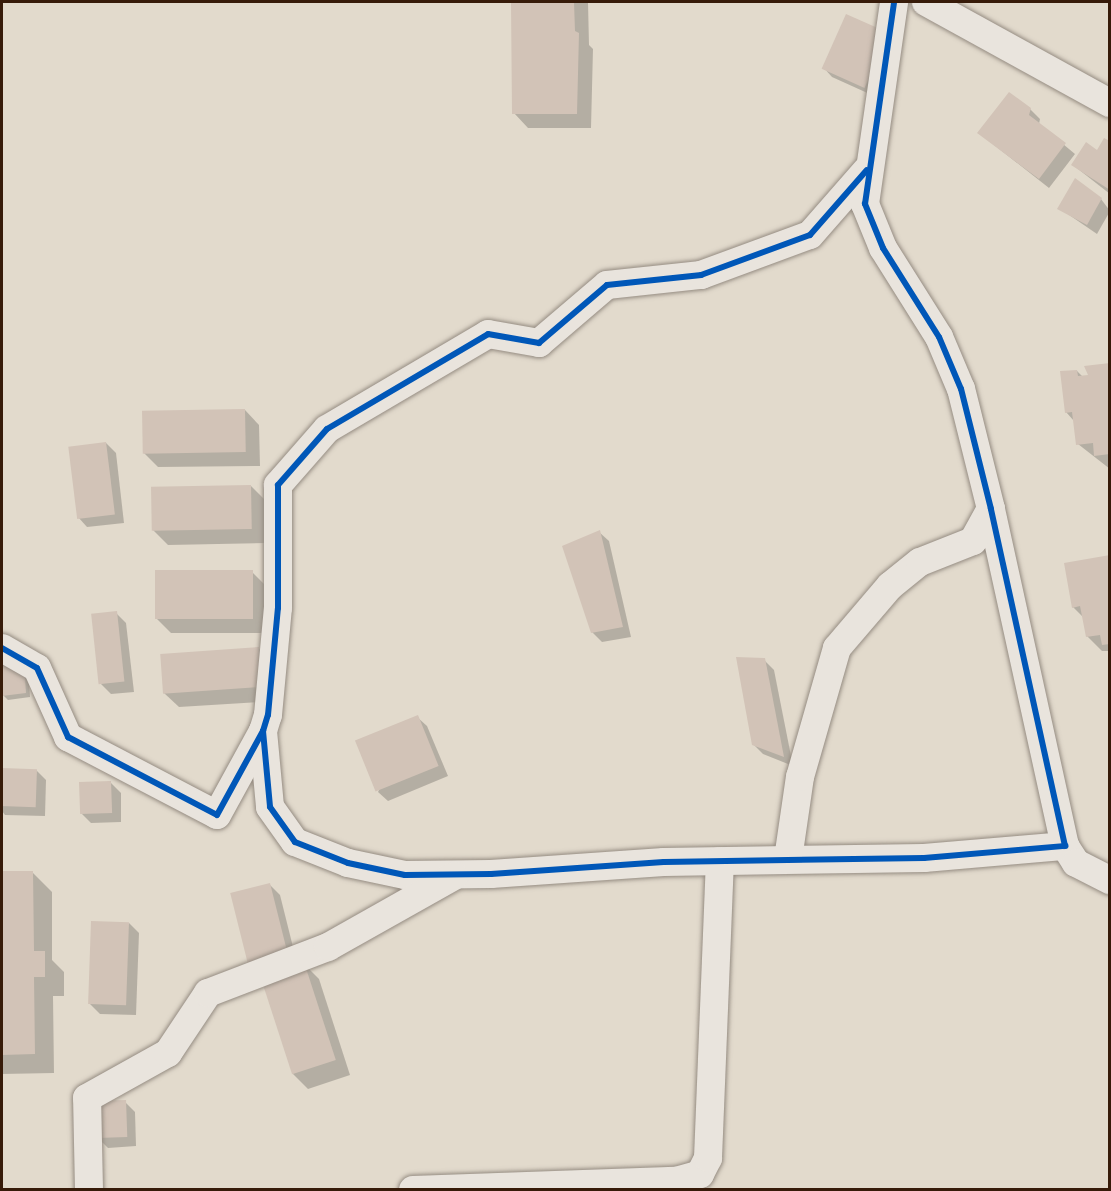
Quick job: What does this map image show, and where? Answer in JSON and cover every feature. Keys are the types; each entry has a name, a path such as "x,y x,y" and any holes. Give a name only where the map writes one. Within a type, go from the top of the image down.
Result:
{"street":[{"path":"894,2 867,170 865,204 883,248 939,337 956,379 991,509 1065,846 1076,862 1110,880"},
{"path":"926,2 1110,103"},
{"path":"867,170 810,235 701,275 607,285 539,343 488,334 327,429 278,485 278,608 263,731 270,807 295,842 348,863 405,875 720,861 924,858 1065,846"},
{"path":"788,859 800,777 837,648 905,574 920,562 973,541 991,509"},
{"path":"2,648 37,668 68,737 217,815 263,731"},
{"path":"413,1190 700,1182 708,1158 720,861"},
{"path":"89,1190 87,1098 168,1053 208,993 328,947 455,874"}],"building":[{"path":"511,2 574,2 575,31 579,33 577,114 512,114"},
{"path":"846,14 889,33 865,88 822,69"},
{"path":"1009,92 1031,108 1029,115 1066,143 1039,179 977,133"},
{"path":"1104,138 1110,141 1110,190 1071,165 1086,142 1097,150"},
{"path":"1075,178 1102,198 1087,225 1057,209"},
{"path":"1110,363 1110,454 1094,456 1093,443 1076,445 1072,412 1065,413 1060,371 1077,370 1078,376 1088,375 1084,366"},
{"path":"245,409 246,452 143,454 142,411"},
{"path":"106,442 115,514 77,519 68,447"},
{"path":"251,485 252,529 152,531 151,487"},
{"path":"600,530 623,627 591,633 562,546"},
{"path":"1110,555 1110,644 1102,645 1100,635 1086,637 1080,606 1072,608 1064,563"},
{"path":"155,570 253,570 253,619 155,619"},
{"path":"117,611 124,682 99,684 91,614"},
{"path":"259,647 262,687 163,694 160,654"},
{"path":"736,657 765,658 784,757 752,745"},
{"path":"24,662 26,693 2,696 2,663"},
{"path":"418,715 439,766 376,791 355,740"},
{"path":"2,768 37,769 36,807 2,806"},
{"path":"111,781 112,813 80,814 79,782"},
{"path":"2,871 33,871 34,951 45,951 45,977 34,977 35,1054 2,1055"},
{"path":"270,883 287,953 248,963 230,893"},
{"path":"91,921 129,922 126,1005 88,1004"},
{"path":"304,962 336,1060 292,1074 260,976"},
{"path":"126,1100 127,1137 97,1138 96,1101"}],"cycle path":[{"path":"263,731 270,807 295,842 348,863 405,875 491,874 664,862 924,858 1065,846 991,509 961,389 939,337 883,248 865,204 894,2"},
{"path":"2,648 37,668 68,737 217,815 263,731 268,715 278,608 278,485 327,429 488,334 539,343 607,285 701,275 810,235 867,170"}]}
